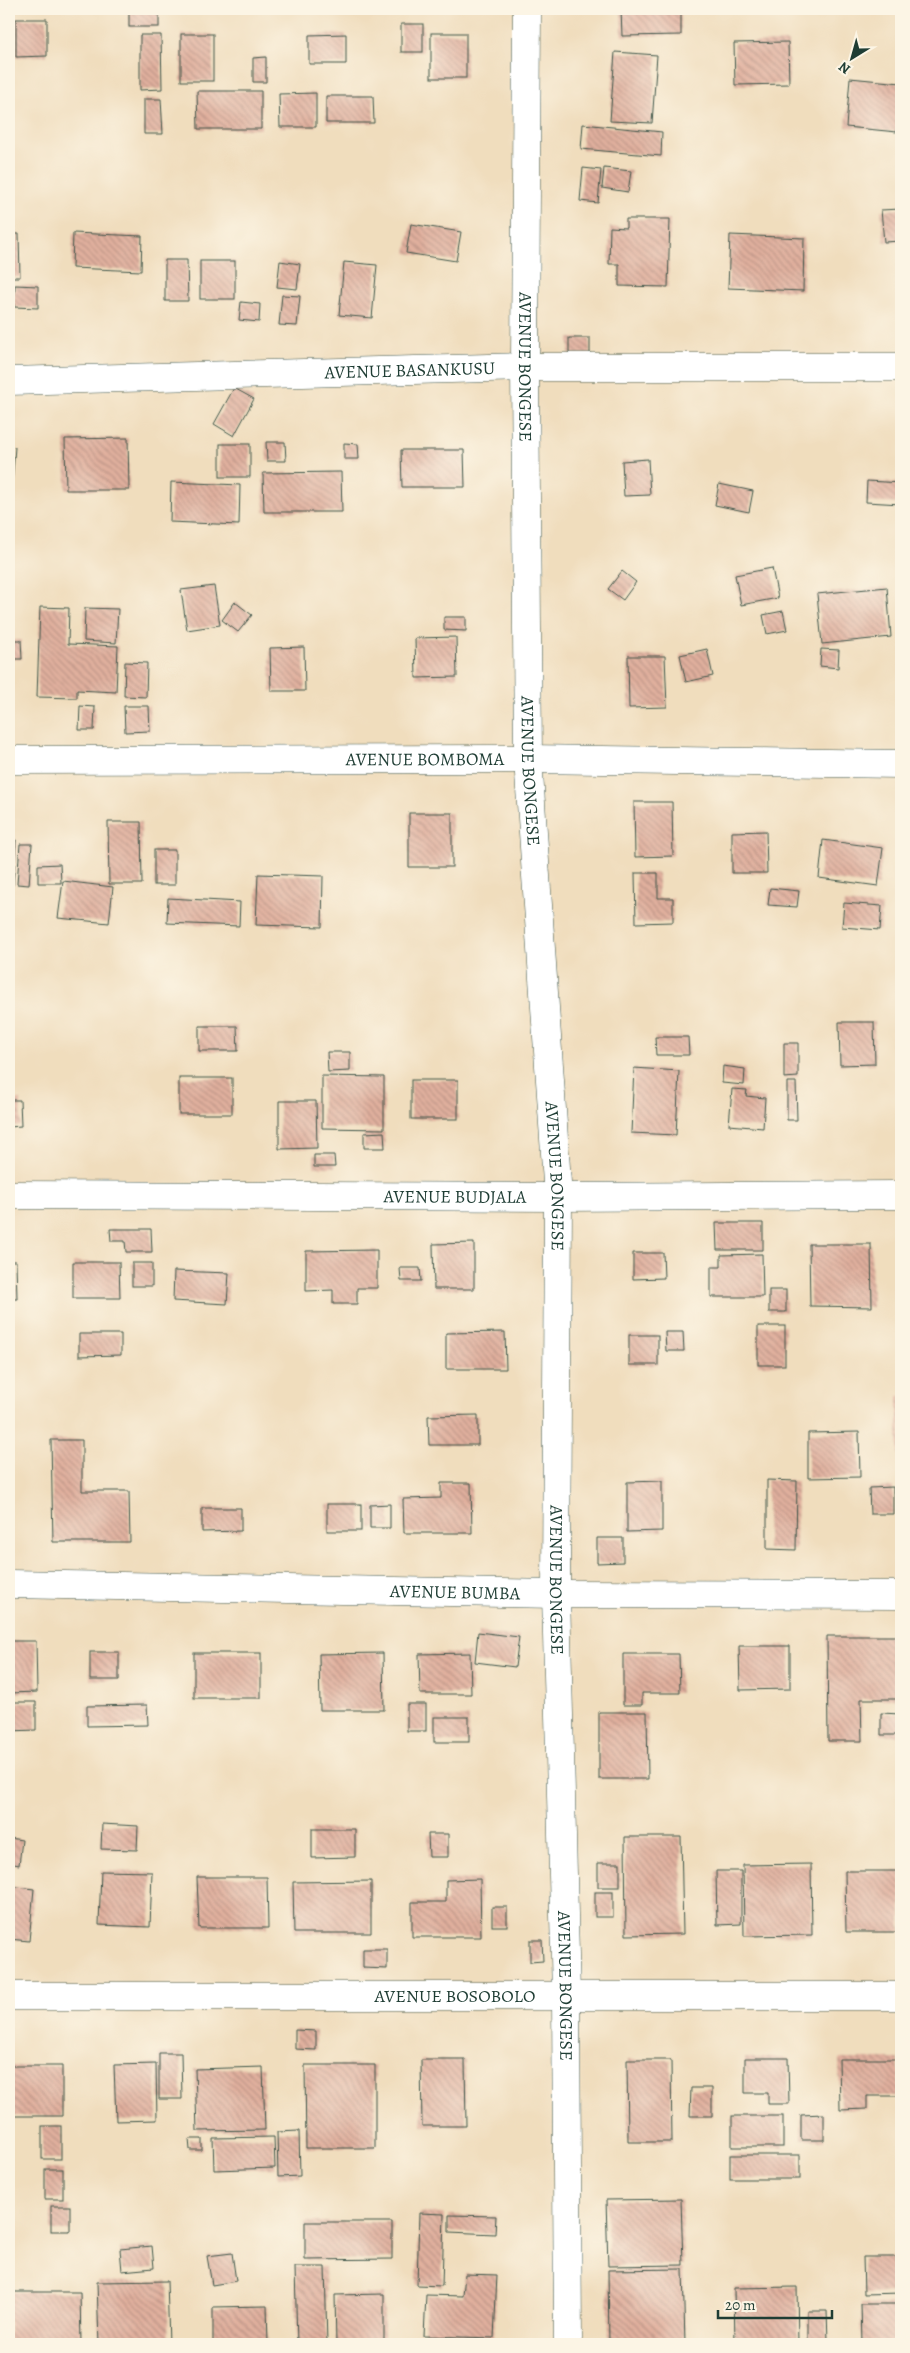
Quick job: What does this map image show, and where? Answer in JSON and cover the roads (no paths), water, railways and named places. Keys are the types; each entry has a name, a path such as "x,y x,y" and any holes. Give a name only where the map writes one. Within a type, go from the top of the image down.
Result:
{"street":[{"name":"AVENUE BONGESE","path":"527,9 528,759 558,1197 556,1594 566,1995 568,2344"},
{"name":"AVENUE BASANKUSU","path":"9,380 526,367 901,367"},
{"name":"AVENUE BOMBOMA","path":"9,760 528,759 901,764"},
{"name":"AVENUE BUDJALA","path":"9,1195 558,1197 901,1195"},
{"name":"AVENUE BUMBA","path":"9,1584 556,1594 901,1595"},
{"name":"AVENUE BOSOBOLO","path":"9,1996 901,1996"}]}
